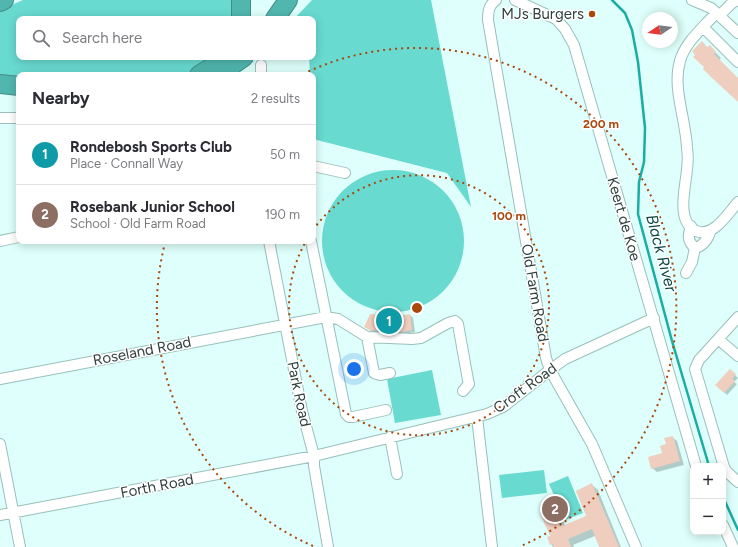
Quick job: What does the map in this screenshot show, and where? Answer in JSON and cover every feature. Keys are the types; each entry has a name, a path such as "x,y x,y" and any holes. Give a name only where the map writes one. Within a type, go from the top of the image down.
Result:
{"highway":[{"path":"0,2 4,0"},
{"path":"241,0 241,16"},
{"path":"277,16 288,0"},
{"path":"204,72 220,60"},
{"path":"222,72 240,60"},
{"path":"0,84 16,86"},
{"path":"0,97 16,97"}],"street":[{"name":"Old Farm Road","path":"496,0 490,6 488,20 543,341 550,370 592,444 636,547"},
{"name":"Keert de Koe","path":"515,0 556,19 566,29 574,44 695,463"},
{"path":"692,0 706,5 738,33"},
{"path":"738,0 718,14 687,46 679,62 678,74 679,99 687,147 687,170 683,204 685,217 692,229 698,232 711,230 717,226 738,202"},
{"path":"704,28 738,62"},
{"path":"0,118 16,118"},
{"path":"316,167 345,173"},
{"path":"691,226 688,238 690,243 695,248"},
{"path":"695,248 704,244 711,230"},
{"path":"0,241 16,238"},
{"name":"Park Road","path":"270,244 302,411 314,456 314,466 328,547"},
{"path":"311,244 346,414 349,417 353,417 386,410"},
{"path":"686,273 692,262 695,248"},
{"path":"326,317 338,319 367,337 417,338 455,321 458,324 469,384 463,391"},
{"name":"Roseland Road","path":"0,379 326,317"},
{"path":"738,317 699,360 695,369 724,467 726,471 738,482"},
{"name":"Croft Road","path":"314,456 494,412 503,407 565,359 654,318"},
{"path":"367,337 374,373 376,375 390,373"},
{"path":"718,339 738,356"},
{"path":"477,417 492,547"},
{"path":"390,437 397,474"},
{"path":"0,444 20,547"},
{"name":"Forth Road","path":"0,516 314,456"},
{"path":"726,532 733,547"}],"shaded area":[{"path":"23,0 236,0 236,16 16,16 16,60 212,60 194,72 16,72 16,81 0,78 0,10"},
{"path":"312,0 431,0 471,207 447,173 316,140 316,72 310,72 309,60 316,60 316,16 297,16"},
{"path":"386,170 400,170 427,178 448,196 459,214 463,227 463,255 456,275 438,296 427,304 414,309 400,312 386,312 359,304 338,286 330,275 325,262 322,248 322,234 330,207 348,186 359,178 372,173"},
{"path":"432,370 441,415 395,423 387,379"},
{"path":"544,470 547,493 502,498 499,475"},
{"path":"568,476 583,513 565,520 549,484"}],"building":[{"path":"702,41 707,47 710,45 716,52 714,54 738,78 738,102 703,69 704,67 693,57 695,55 692,51"},
{"path":"370,314 398,316 410,314 412,330 401,332 369,330 364,327"},
{"path":"730,369 736,374 732,379 735,381 724,393 715,385"},
{"path":"673,436 680,461 651,469 648,457 662,453 660,446 666,444 664,438"},
{"path":"592,483 619,547 599,547 592,529 568,539 571,547 554,547 553,544 550,545 547,537 550,536 540,513 555,507 562,526 586,516 576,491"}],"waterway":[{"name":"Black River","path":"612,0 625,13 632,30 638,62 645,128 644,162 639,182 638,214 672,341 708,463"},
{"name":"Black River","path":"724,499 738,530"}],"place":[{"name":"MJs Burgers","path":"592,14"},
{"name":"Rondebosh Sports Club","path":"389,321"},
{"name":"Rosebank Junior School","path":"555,509"}]}
